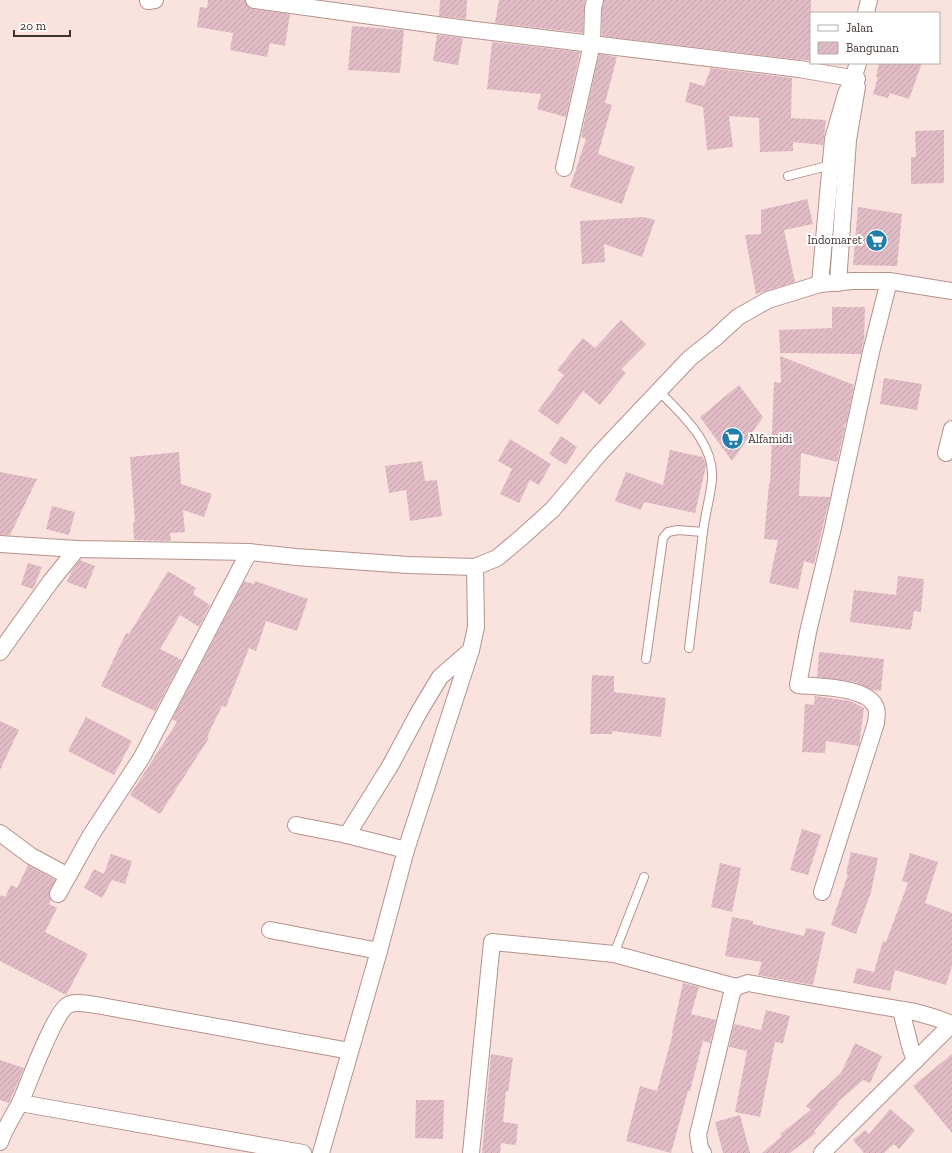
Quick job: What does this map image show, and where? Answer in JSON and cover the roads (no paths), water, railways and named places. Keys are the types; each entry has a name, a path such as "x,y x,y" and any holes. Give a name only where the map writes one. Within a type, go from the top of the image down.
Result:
{"street":[{"path":"254,0 723,61 856,74 846,94 841,140 839,165 838,283"},
{"path":"564,168 592,44 593,8 595,0"},
{"path":"866,12 869,0"},
{"path":"820,284 839,165"},
{"path":"0,544 77,549 249,552 408,565 475,567 497,558 553,509 600,453 690,358 738,318 768,300 820,284 852,281 889,281 952,291"},
{"path":"822,892 876,723 876,708 864,695 853,692 798,685 808,632 832,532 871,352 889,281"},
{"path":"946,453 952,429"},
{"path":"0,652 51,581 77,549"},
{"path":"58,894 90,836 142,757 249,552"},
{"path":"321,1153 379,951 406,850 471,650 476,627 475,567"},
{"path":"347,835 390,766 440,677 471,650"},
{"path":"296,825 347,835 406,850"},
{"path":"0,833 31,856 68,876"},
{"path":"270,930 379,951"},
{"path":"471,1153 492,942 614,954 736,987 748,983 901,1010 936,1018 952,1024 829,1151"},
{"path":"703,1153 700,1148 698,1135 732,993 736,987"},
{"path":"0,1142 4,1131 20,1103 43,1049 59,1017 68,1005 75,1003 96,1005 350,1051"},
{"path":"901,1010 915,1061"},
{"path":"20,1103 303,1153"}],"lane":[{"path":"788,176 839,165"},
{"path":"659,391 694,429 710,457 712,479 689,648"},
{"path":"646,659 663,538 668,532 678,530 704,532"},
{"path":"614,954 644,877"}],"place":[{"name":"Indomaret","path":"877,240"},
{"name":"Alfamidi","path":"732,439"}]}
